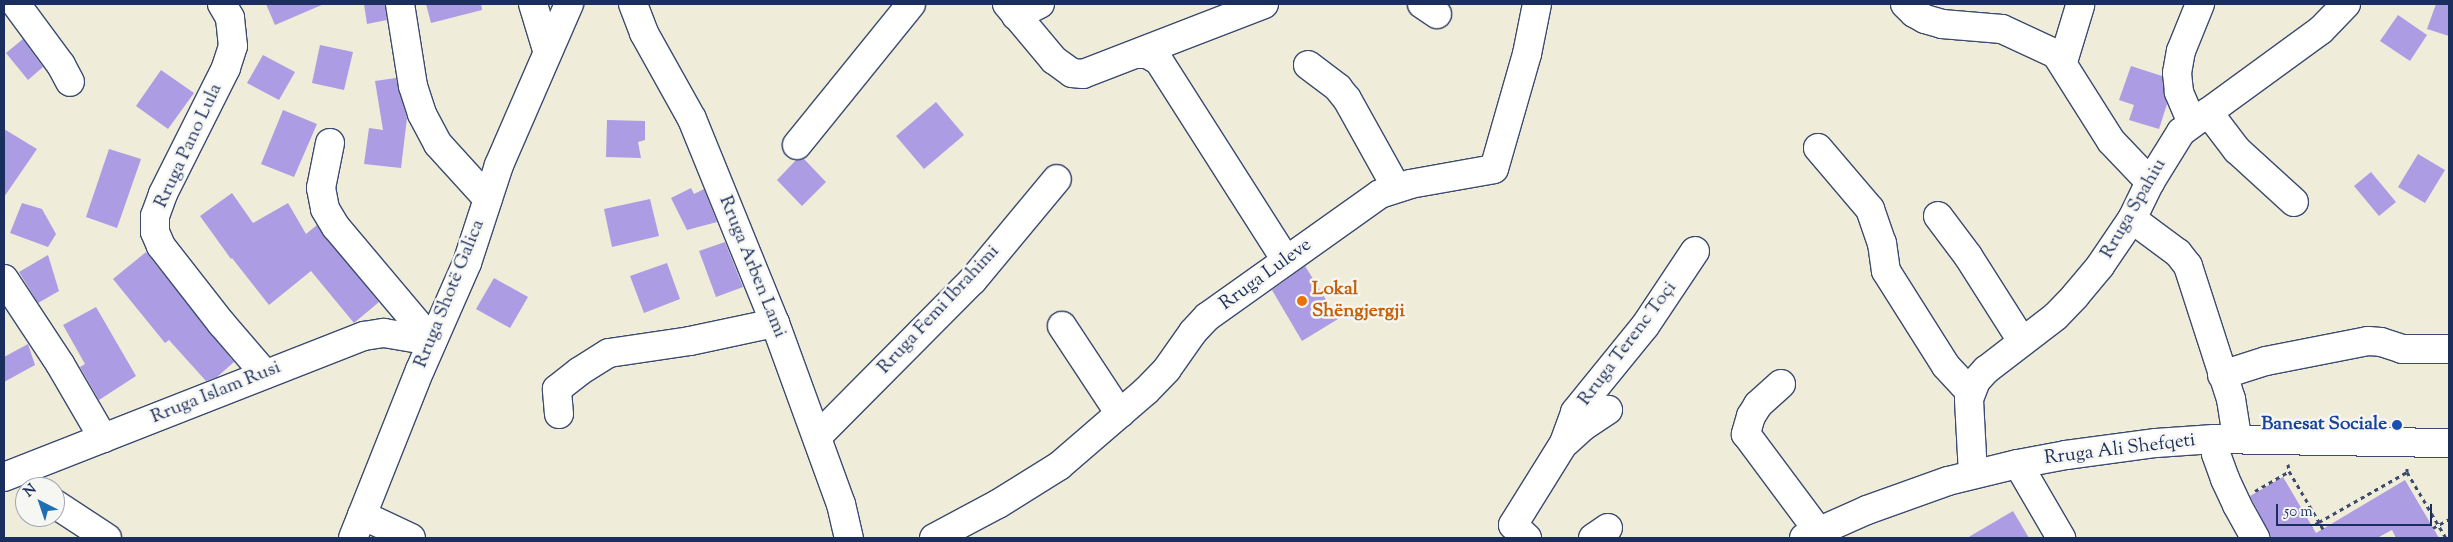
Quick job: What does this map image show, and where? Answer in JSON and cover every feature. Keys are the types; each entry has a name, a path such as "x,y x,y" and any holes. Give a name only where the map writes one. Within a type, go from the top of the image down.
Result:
{"street":[{"path":"16,4 61,65 70,82"},
{"name":"Rruga Pano Lula","path":"222,4 230,18 233,46 226,68 163,194 156,216 154,232 161,246 222,324 265,374"},
{"path":"400,4 413,86 422,114 438,144 488,199"},
{"path":"533,4 547,50"},
{"name":"Rruga Shotë Galica","path":"357,527 432,341 467,263 499,165 547,50 569,4"},
{"name":"Rruga Arben Lami","path":"633,4 647,40 692,119 775,323 841,504 849,538"},
{"path":"797,145 911,4"},
{"path":"1040,4 1011,10 1054,60 1072,73 1083,74 1264,4"},
{"name":"Rruga Luleve","path":"934,538 998,504 1058,466 1120,414 1167,369 1192,332 1207,317 1380,194 1396,187 1494,169 1527,54 1537,4"},
{"path":"1905,4 1914,13 1942,24 2002,29 2056,54 2063,62 2111,142 2150,182"},
{"path":"2200,4 2181,51 2177,73 2179,92 2200,118 2294,202"},
{"name":"Rruga Spahiu","path":"1970,392 1986,370 2056,316 2076,296 2100,266 2132,219 2150,182 2173,142 2200,118 2321,30 2346,4"},
{"path":"2063,62 2080,6"},
{"path":"1138,54 1147,54 1159,60 1286,260"},
{"path":"1308,65 1338,88 1347,99 1396,187"},
{"path":"330,143 321,188 325,209 336,227 432,341"},
{"path":"1818,148 1870,208 1882,242 1886,272 1946,366 1970,392 1968,409 1974,474"},
{"name":"Rruga Femi Ibrahimi","path":"817,437 972,280 1057,179"},
{"path":"1938,216 1968,256 2022,341"},
{"path":"2132,219 2178,252 2188,266 2231,399 2226,438 2216,454 2236,505 2256,538"},
{"name":"Rruga Terenc Toçi","path":"1527,538 1513,525 1564,443 1576,412 1584,399 1617,363 1645,326 1695,251"},
{"path":"4,279 60,364 103,438"},
{"path":"559,414 557,389 580,371 609,353 690,341 775,323"},
{"path":"1062,326 1120,414"},
{"name":"Rruga Islam Rusi","path":"21,477 103,438 364,336 384,333 432,341"},
{"path":"2222,375 2275,359 2368,341 2381,342 2402,349 2449,348"},
{"path":"1781,384 1758,405 1750,416 1746,434 1811,535"},
{"path":"1564,443 1584,426 1608,410"},
{"name":"Rruga Ali Shefqeti","path":"1811,535 1883,504 1974,474 2018,464 2115,448 2226,438 2449,443"},
{"path":"2018,464 2061,538"},
{"path":"65,511 107,538"},
{"path":"357,527 412,538"}],"path":[{"path":"2249,495 2289,471 2323,529"},
{"path":"2407,472 2446,538"},
{"path":"2312,526 2389,483"},
{"path":"2434,528 2449,519"}],"building":[{"path":"266,4 324,4 275,25"},
{"path":"364,4 385,4 387,20 367,24"},
{"path":"426,4 481,4 482,10 431,23"},
{"path":"2436,4 2449,4 2449,36 2427,29"},
{"path":"2398,15 2427,35 2410,61 2380,41"},
{"path":"23,39 43,67 28,80 6,53"},
{"path":"320,45 353,52 344,90 312,83"},
{"path":"263,55 295,72 279,100 247,83"},
{"path":"2131,66 2162,76 2167,104 2159,129 2129,120 2134,105 2119,100"},
{"path":"161,70 194,93 168,129 136,106"},
{"path":"396,78 407,118 401,168 364,164 369,128 383,130 375,81"},
{"path":"936,102 964,135 924,169 896,136"},
{"path":"283,110 317,124 294,177 261,164"},
{"path":"607,120 645,121 645,140 638,142 641,158 606,157"},
{"path":"4,129 37,149 4,197"},
{"path":"109,149 141,159 117,228 86,217"},
{"path":"2418,154 2445,170 2425,203 2398,187"},
{"path":"804,159 826,182 802,206 777,180 796,160"},
{"path":"2371,172 2396,202 2379,216 2354,186"},
{"path":"691,188 694,194 704,189 717,222 687,230 671,198"},
{"path":"232,193 253,223 288,203 306,234 317,225 379,302 354,323 311,271 269,305 231,259 200,216"},
{"path":"650,199 659,236 612,247 604,209"},
{"path":"22,203 42,209 56,234 48,247 10,233"},
{"path":"725,242 743,287 716,297 699,251"},
{"path":"146,252 234,362 217,377 206,381 169,340 165,343 113,279"},
{"path":"48,255 59,291 38,303 19,272"},
{"path":"667,263 680,299 644,313 630,276"},
{"name":"Lokal Shëngjergji","path":"1305,266 1338,319 1302,341 1272,290"},
{"path":"494,278 528,297 510,328 476,309"},
{"path":"96,307 136,376 99,400 80,367 85,364 63,325"},
{"path":"28,344 35,365 4,382 4,357"},
{"path":"2283,477 2316,533 2405,480 2439,538 2396,538 2392,530 2377,538 2272,538 2250,496"},
{"path":"2013,511 2029,538 1967,538"}],"place":[{"name":"Lokal Shëngjergji","path":"1302,301"},
{"name":"Banesat Sociale","path":"2397,425"}]}
